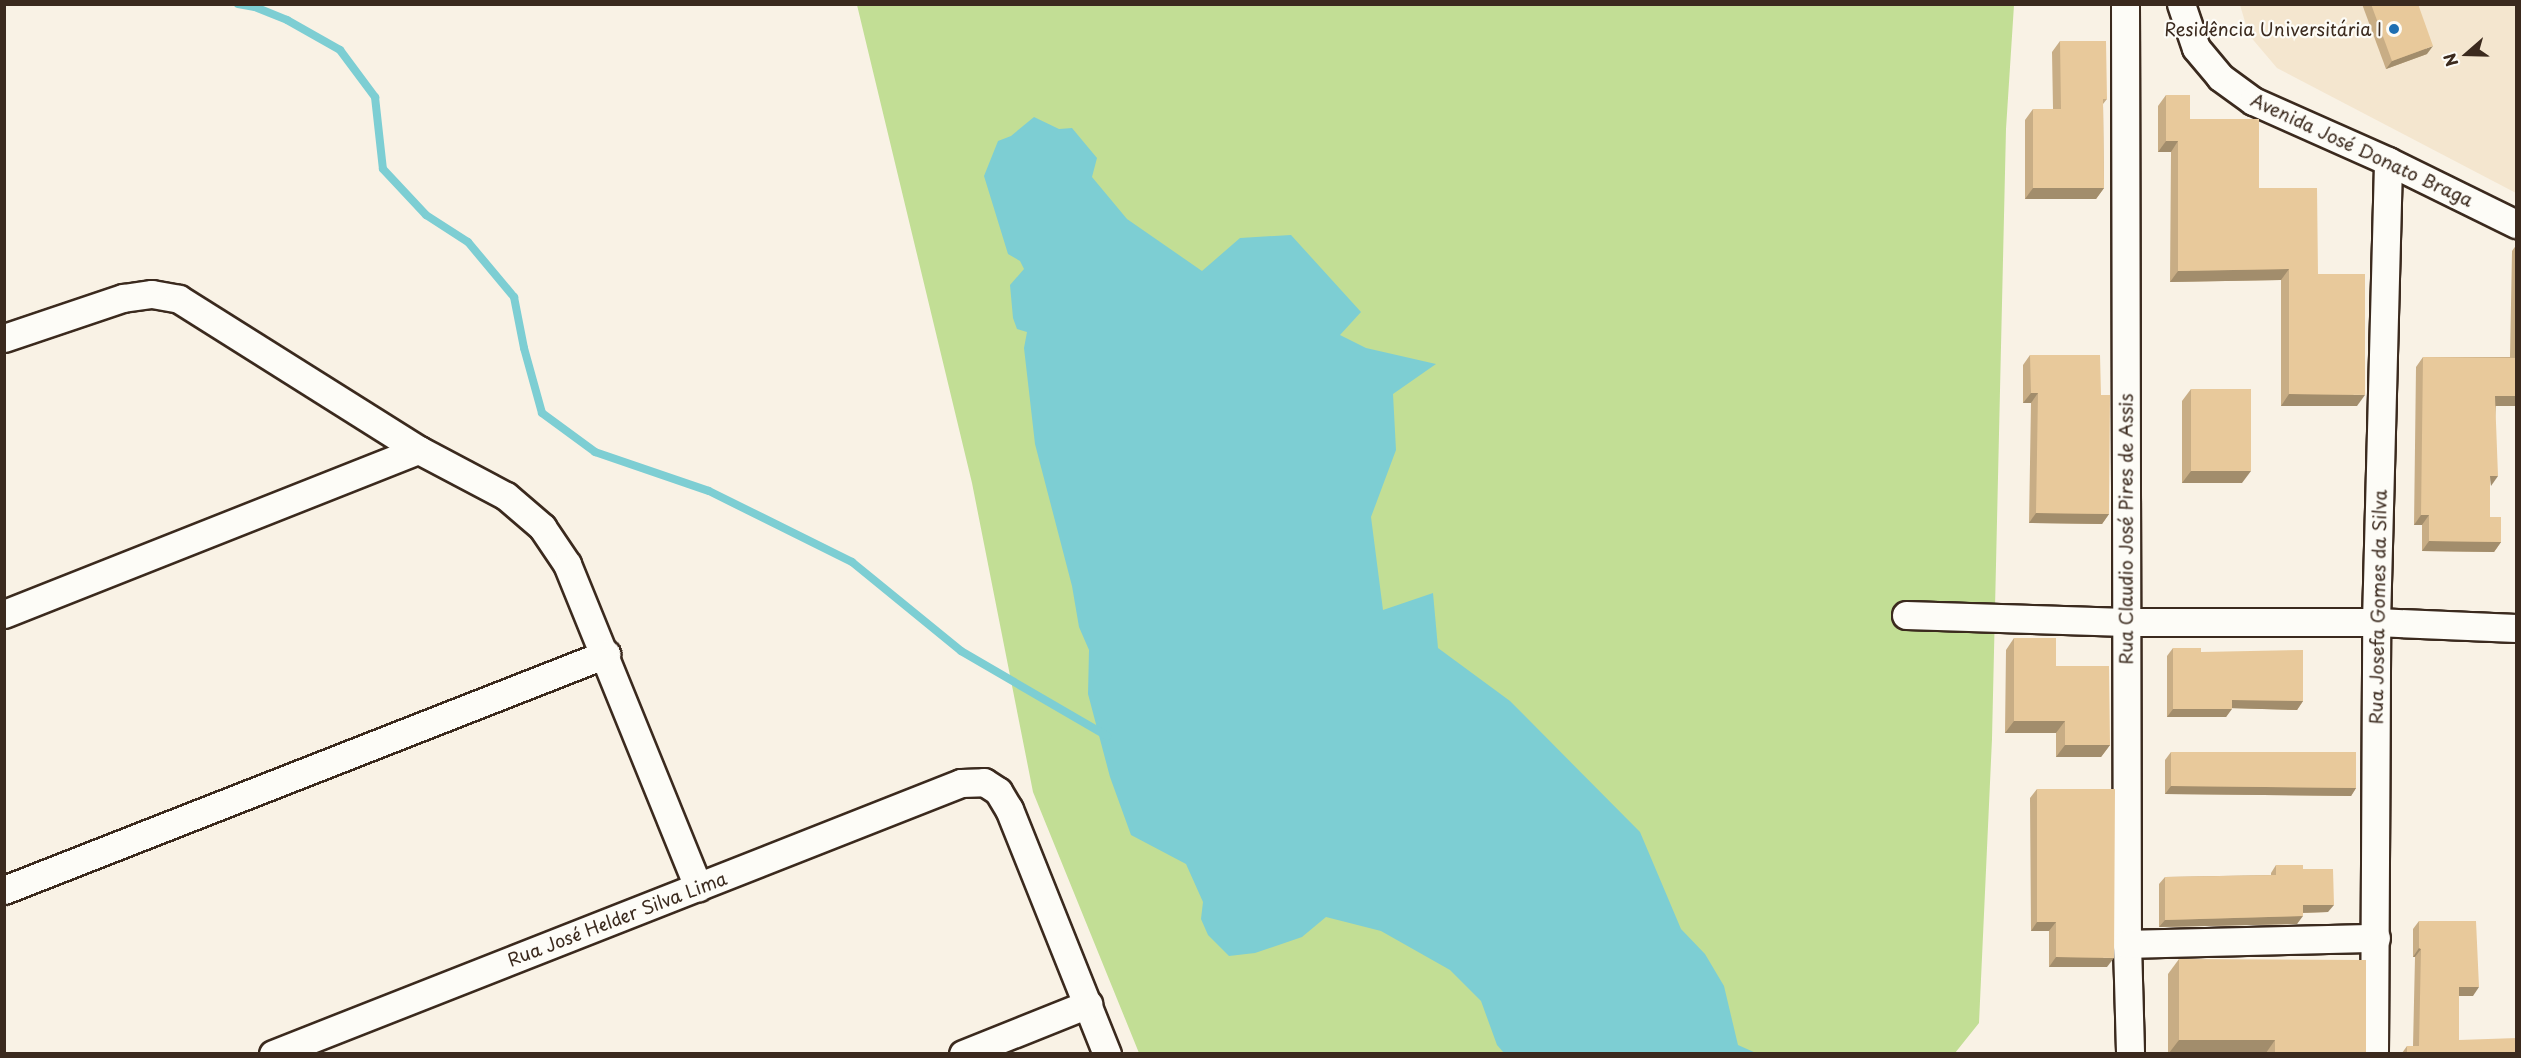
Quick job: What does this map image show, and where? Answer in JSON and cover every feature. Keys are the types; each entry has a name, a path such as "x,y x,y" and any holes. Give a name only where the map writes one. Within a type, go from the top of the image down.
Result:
{"street":[{"name":"Rua Claudio José Pires de Assis","path":"2125,4 2127,944 2130,1053"},
{"name":"Avenida José Donato Braga","path":"2181,4 2196,48 2220,77 2253,101 2388,161 2517,224"},
{"name":"Rua Josefa Gomes da Silva","path":"2374,1053 2376,622 2388,161"},
{"path":"4,338 123,298 152,294 179,299 419,450 506,496 542,526 567,564 606,654 698,887"},
{"path":"4,614 419,450"},
{"path":"1906,615 2126,622 2376,622 2517,628"},
{"path":"4,890 606,654"},
{"name":"Rua José Helder Silva Lima","path":"273,1053 961,783 984,782 998,790 1009,809 1088,1004"},
{"path":"2127,944 2376,938"},
{"path":"963,1053 1088,1004 1107,1053"}],"shaded area":[{"path":"2240,5 2516,5 2516,193 2277,68 2249,35"}],"green space":[{"path":"857,5 2014,5 2006,129 1992,739 1979,1023 1955,1053 1139,1053 1033,792 972,483"}],"water":[{"path":"1034,117 1059,129 1072,128 1097,158 1092,177 1127,219 1202,271 1240,238 1291,235 1361,312 1340,335 1366,348 1436,364 1393,394 1396,450 1371,517 1383,610 1433,593 1438,648 1510,701 1640,832 1681,929 1705,954 1724,986 1738,1045 1756,1053 1504,1053 1497,1045 1481,1001 1450,970 1381,931 1326,917 1302,937 1255,953 1229,956 1208,935 1201,919 1203,902 1186,864 1131,835 1110,777 1088,694 1089,650 1079,627 1072,586 1035,444 1024,348 1027,332 1017,329 1013,318 1010,285 1024,269 1020,261 1008,254 984,176 998,141 1011,136"}],"building":[{"name":"Residência Universitária I","path":"2371,4 2418,4 2433,46 2392,61"},
{"path":"2060,41 2106,41 2107,99 2103,99 2104,188 2033,188 2033,109 2061,109"},
{"path":"2166,95 2190,95 2190,119 2259,119 2259,188 2317,188 2318,274 2365,274 2365,395 2289,394 2289,269 2178,271 2178,141 2166,141"},
{"path":"2030,355 2100,355 2101,395 2110,395 2109,514 2036,513 2038,393 2031,393"},
{"path":"2517,355 2517,396 2495,396 2498,476 2490,476 2490,517 2501,517 2501,542 2429,541 2429,515 2421,515 2423,357 2516,358"},
{"path":"2191,389 2251,389 2251,471 2191,471"},
{"path":"2014,638 2056,638 2056,666 2109,666 2110,745 2065,745 2065,721 2014,721"},
{"path":"2173,648 2201,648 2201,652 2303,650 2303,701 2232,700 2232,709 2173,709"},
{"path":"2171,752 2356,752 2356,788 2171,786"},
{"path":"2037,789 2115,789 2114,958 2056,957 2056,922 2037,922"},
{"path":"2276,865 2303,865 2303,869 2333,869 2334,905 2303,905 2303,916 2165,920 2165,877 2276,875"},
{"path":"2419,921 2476,921 2479,987 2459,987 2459,1040 2517,1038 2517,1053 2407,1053 2407,1046 2419,1046 2421,949 2419,948"},
{"path":"2179,959 2366,960 2366,1053 2275,1053 2275,1040 2179,1040"}],"waterway":[{"path":"238,4 255,7 287,20 340,50 375,97 383,169 426,215 468,242 514,297 524,348 542,413 595,452 709,491 852,562 961,651 1107,736"}],"place":[{"name":"Residência Universitária I","path":"2394,29"}]}
